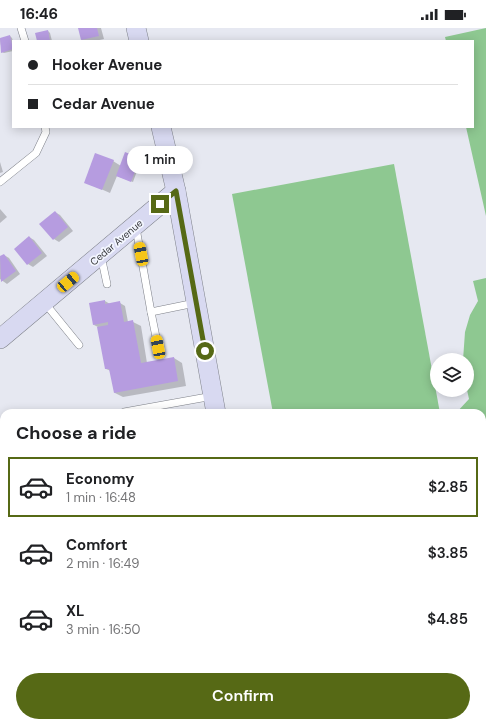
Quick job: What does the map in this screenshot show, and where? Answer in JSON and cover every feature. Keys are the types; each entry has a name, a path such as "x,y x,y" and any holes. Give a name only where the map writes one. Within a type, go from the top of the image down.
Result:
{"street":[{"path":"136,28 139,40"},
{"path":"161,128 176,191 214,404"},
{"name":"Cedar Avenue","path":"0,339 176,191"}],"lane":[{"path":"21,28 25,40"},
{"path":"0,182 36,153 46,132 45,128"},
{"path":"135,225 158,347"},
{"path":"101,254 107,284"},
{"path":"44,302 78,345"},
{"path":"151,312 197,303"},
{"path":"158,409 214,404"}],"green space":[{"path":"486,28 486,216 466,128 474,128 474,40 446,40 445,37"},
{"path":"394,164 430,359 430,397 437,397 439,409 272,409 232,194"},
{"path":"486,278 486,409 460,409 469,399 469,397 474,397 474,353 464,353 465,332 470,315 478,301 473,281"}],"building":[{"path":"78,28 97,28 99,36 81,40"},
{"path":"48,30 50,40 37,40 35,33"},
{"path":"10,35 12,49 1,53 0,38"},
{"path":"125,152 140,158 131,182 116,176"},
{"path":"95,153 114,160 102,190 84,183"},
{"path":"55,211 68,227 53,240 39,224"},
{"path":"29,236 42,253 27,265 14,249"},
{"path":"4,254 16,271 1,282 0,256"},
{"path":"105,300 105,304 120,301 124,322 133,320 141,363 174,357 178,381 114,393 109,369 105,369 97,327 108,325 108,322 93,325 89,303"}],"route":[{"path":"160,204 176,191 205,351"}]}
